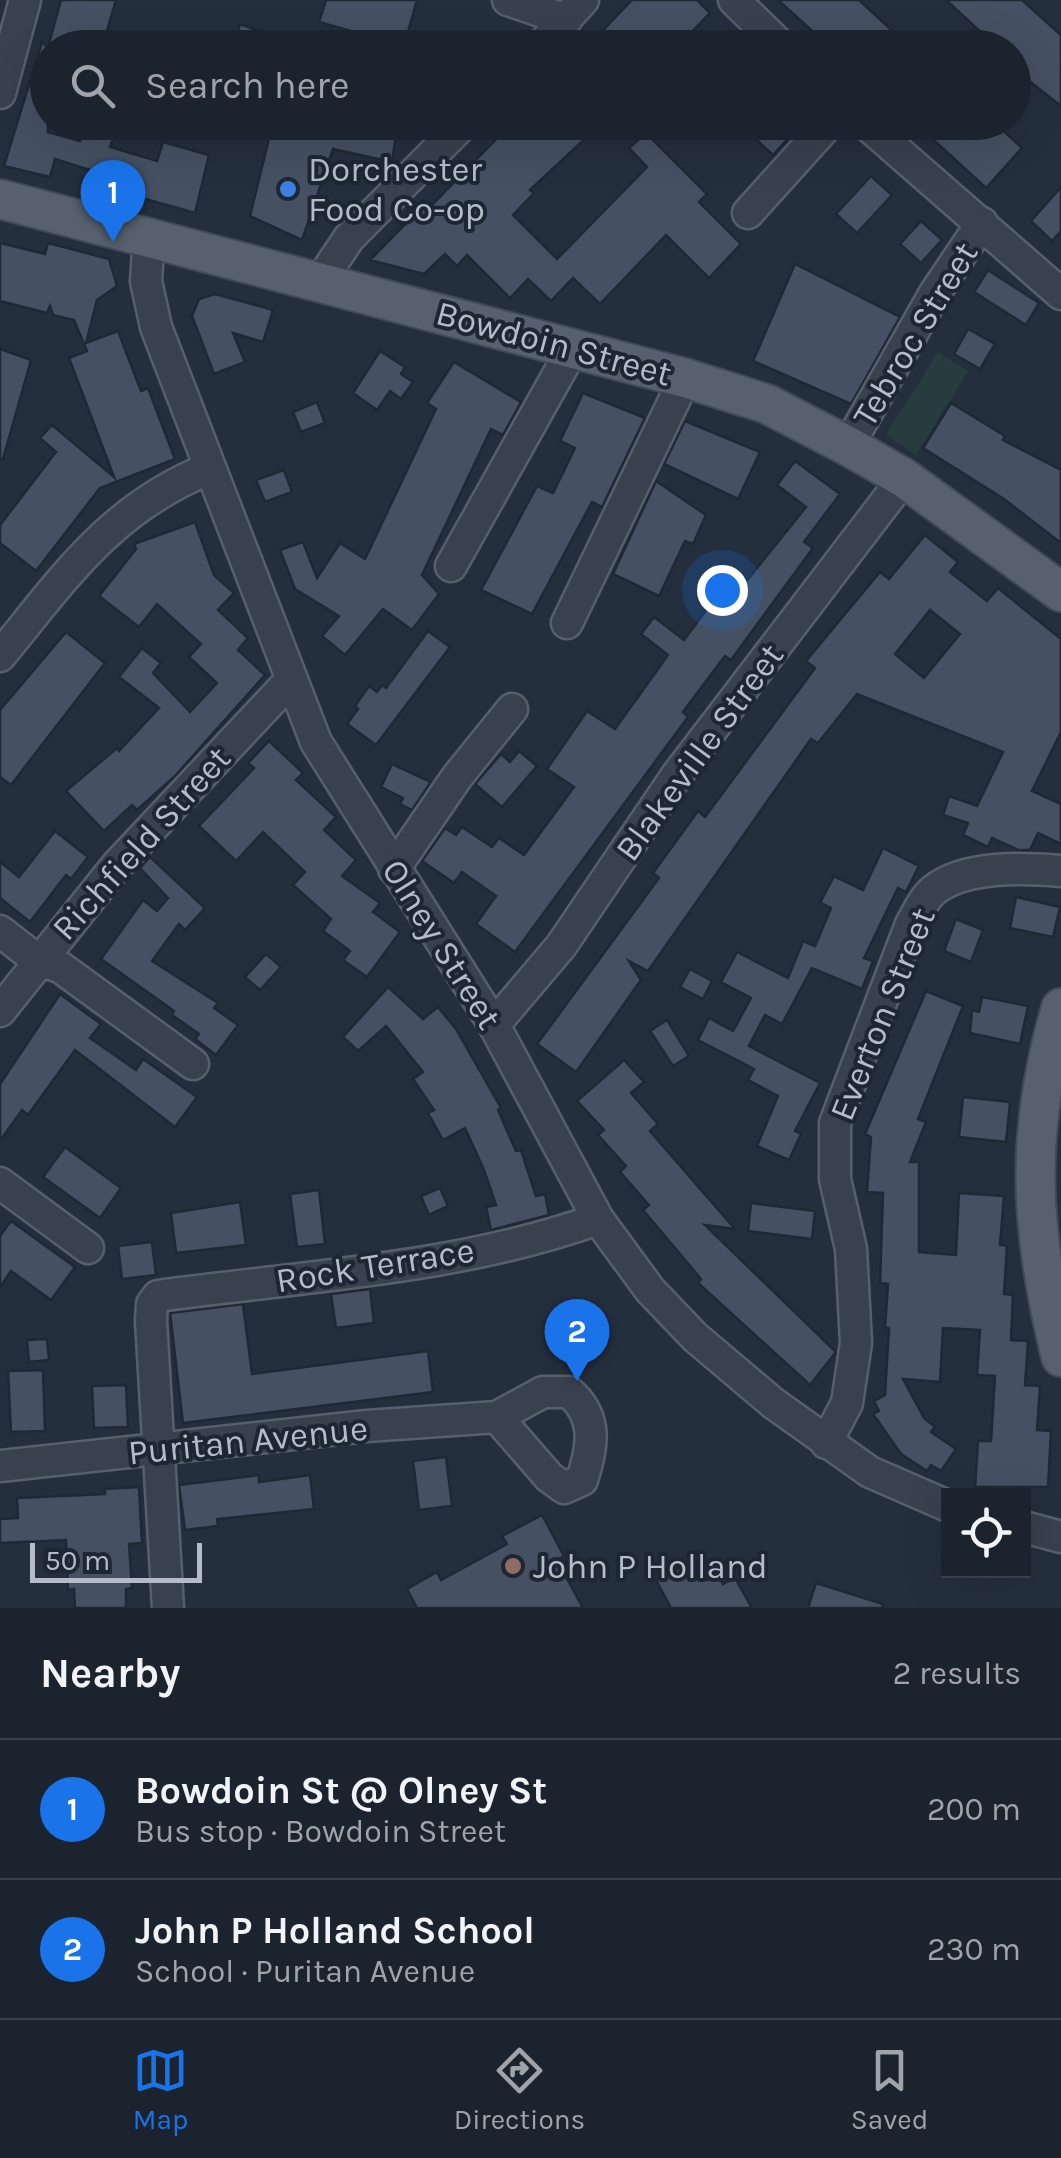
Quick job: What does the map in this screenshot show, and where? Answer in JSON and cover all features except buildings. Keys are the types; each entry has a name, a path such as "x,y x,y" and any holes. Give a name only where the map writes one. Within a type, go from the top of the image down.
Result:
{"main road":[{"name":"Bowdoin Street","path":"0,200 320,280 768,404 904,478 1061,592"},
{"path":"1061,1008 1045,1062 1033,1140 1032,1186 1041,1278 1061,1357"}],"street":[{"path":"0,93 25,0"},
{"path":"508,0 575,10"},
{"path":"734,0 765,30"},
{"path":"556,30 575,10"},
{"path":"320,280 349,238 447,140"},
{"path":"748,213 814,140"},
{"path":"885,140 1061,294"},
{"name":"Tebroc Street","path":"848,446 935,293 982,223"},
{"name":"Olney Street","path":"149,236 146,281 150,307 289,682 316,742 494,1025 598,1220 650,1290 695,1337 826,1443 870,1472 941,1503"},
{"path":"451,566 573,348"},
{"path":"568,623 685,378"},
{"path":"0,656 121,518 164,486 208,468"},
{"name":"Blakeville Street","path":"494,1025 561,946 677,776 904,478"},
{"name":"Richfield Street","path":"0,1012 37,960 117,865 289,682"},
{"path":"394,869 458,777 512,709"},
{"name":"Everton Street","path":"826,1443 847,1403 856,1342 853,1265 835,1179 834,1122 911,924 927,896 952,881 1023,868 1061,871"},
{"path":"0,931 37,960 60,967 193,1064"},
{"path":"0,1183 88,1248"},
{"name":"Rock Terrace","path":"161,1450 152,1304 158,1296 445,1257 563,1232 598,1220"},
{"name":"Puritan Avenue","path":"0,1466 366,1426 497,1417"},
{"path":"161,1450 168,1608"},
{"path":"1031,1529 1061,1536"}],"green space":[{"path":"938,352 968,371 916,455 886,435"}],"place":[{"name":"Dorchester Food Co-op","path":"288,189"},
{"name":"Bowdoin St @ Olney St","path":"113,242"},
{"name":"John P Holland School","path":"577,1381"},
{"name":"John P Holland","path":"513,1566"}]}
